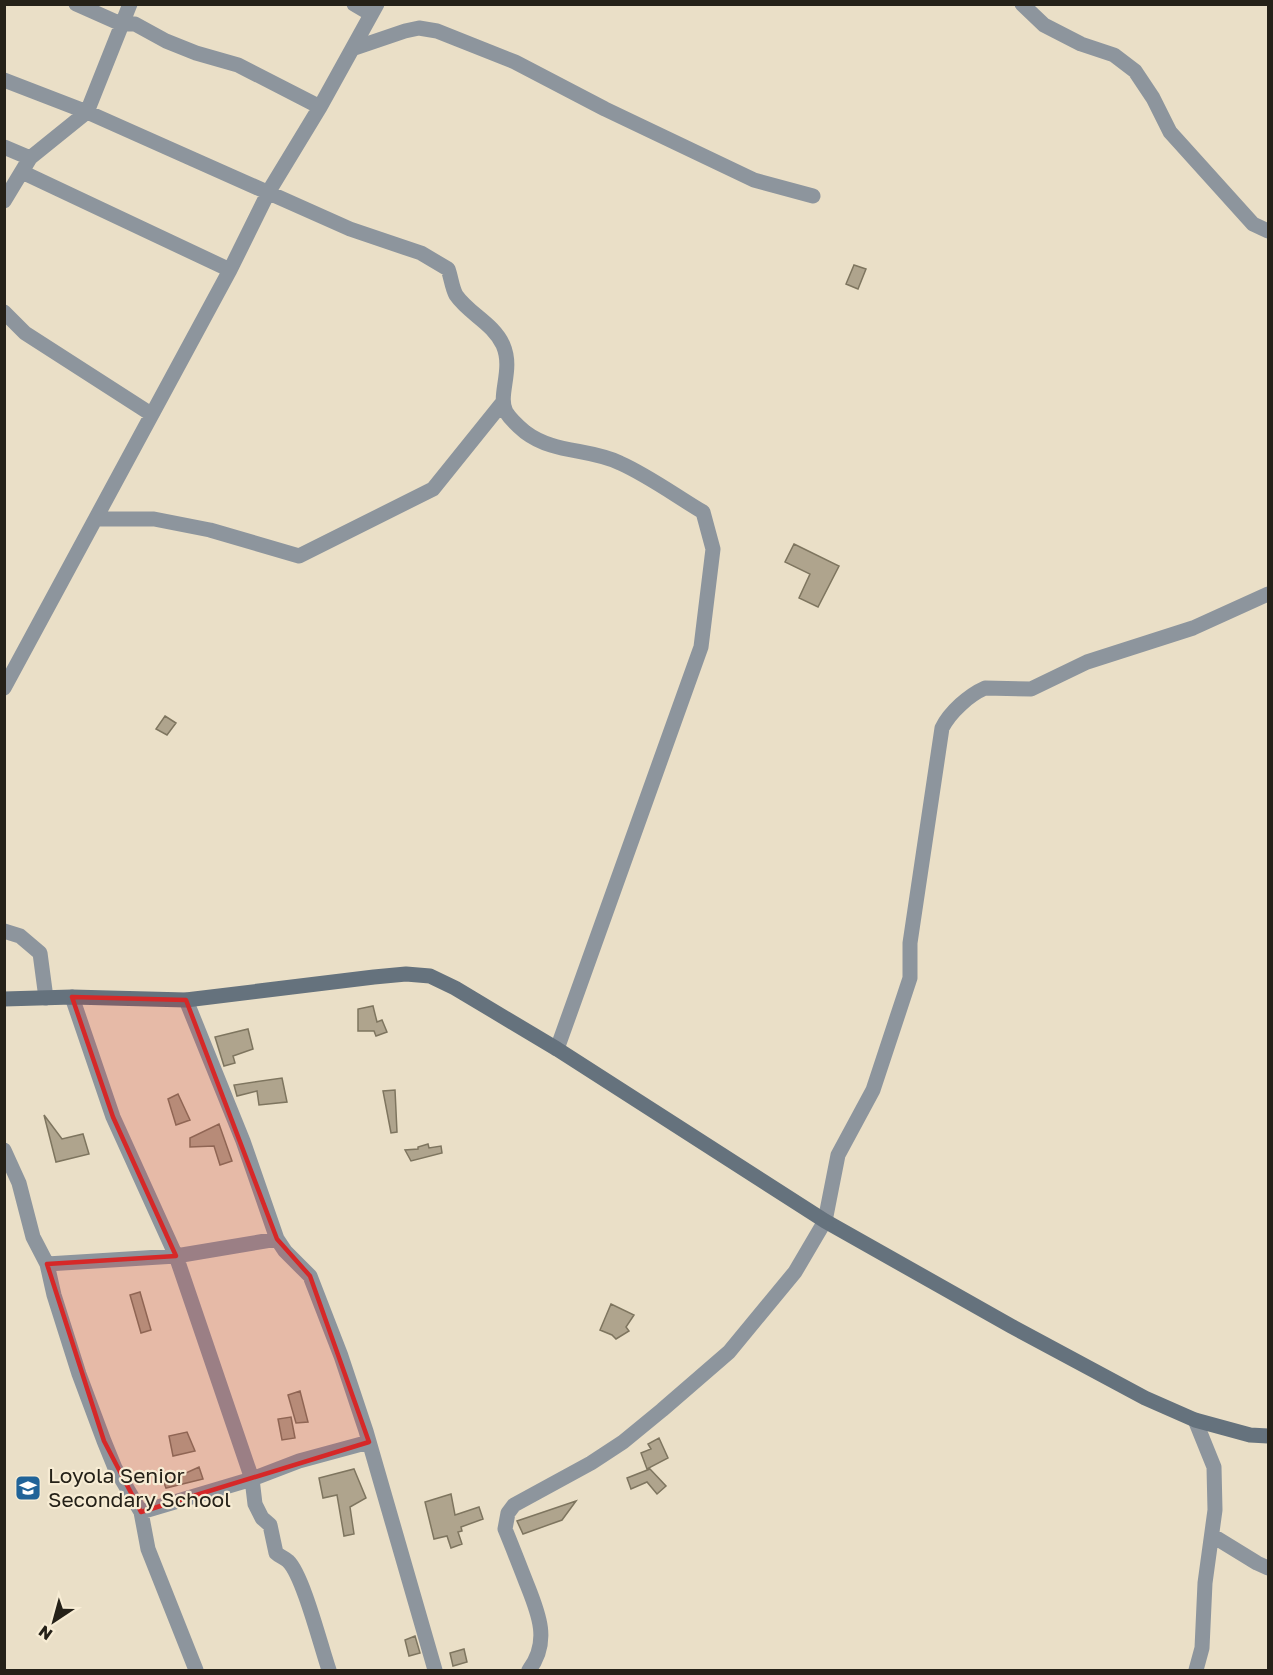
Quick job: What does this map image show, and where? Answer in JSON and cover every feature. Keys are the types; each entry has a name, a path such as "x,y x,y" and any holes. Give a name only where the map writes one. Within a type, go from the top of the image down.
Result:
{"main road":[{"path":"4,999 72,997 186,1000 374,977 406,974 430,976 455,988 557,1049 825,1221 1011,1326 1145,1398 1195,1420 1250,1435 1269,1437"}],"street":[{"path":"76,4 121,24 135,24 166,41 238,65 320,107"},
{"path":"4,201 30,158 87,112 130,4"},
{"path":"4,688 230,270 269,191 320,107 374,9 354,4"},
{"path":"1022,4 1044,25 1081,44 1114,55 1135,70 1153,98 1170,132 1253,224 1269,231"},
{"path":"352,49 419,28 437,31 515,62 605,109 754,180 813,196"},
{"path":"4,80 87,112 350,229 421,253 448,269 455,293 492,329 502,344 508,358 503,402 507,413 517,426 536,441 559,449 615,460 703,512 713,549 701,647 557,1049"},
{"path":"4,147 30,158"},
{"path":"22,172 230,270"},
{"path":"4,312 25,333 151,414"},
{"path":"96,519 154,519 210,530 299,556 433,489 503,402"},
{"path":"529,1671 540,1649 540,1617 505,1528 507,1513 514,1505 591,1463 623,1442 729,1352 795,1272 825,1221 838,1155 873,1090 910,978 910,943 915,923 942,728 948,716 985,688 1031,689 1087,662 1193,628 1269,594"},
{"path":"4,930 20,936 40,953 46,998"},
{"path":"72,997 113,1117 176,1256 252,1479 259,1512 270,1525 276,1553 287,1560 304,1591 329,1671"},
{"path":"186,1000 243,1141 277,1239 285,1251 310,1276 341,1356 369,1442 435,1671"},
{"path":"4,1150 19,1184 33,1237 47,1264 54,1295 79,1374 115,1468 141,1512 148,1549 196,1671"},
{"path":"47,1264 176,1256 277,1239"},
{"path":"1195,1420 1214,1467 1215,1510 1205,1583 1202,1648 1196,1671"},
{"path":"141,1512 252,1479 299,1461 369,1442"},
{"path":"1213,1536 1269,1568"}],"highlighted area":[{"path":"72,997 186,1000 277,1239 310,1276 369,1442 141,1512 104,1441 47,1264 176,1256 113,1117"}],"building":[{"path":"854,265 866,269 858,289 846,284"},
{"path":"794,544 839,566 818,607 799,598 810,574 785,562"},
{"path":"165,716 176,723 167,735 156,729"},
{"path":"373,1006 377,1022 382,1020 387,1032 376,1036 374,1031 358,1031 358,1009"},
{"path":"248,1029 253,1049 233,1056 235,1063 224,1066 215,1037"},
{"path":"282,1078 287,1102 259,1105 257,1091 237,1096 234,1085"},
{"path":"395,1090 397,1132 391,1133 383,1091"},
{"path":"178,1094 190,1120 176,1125 168,1099"},
{"path":"44,1115 62,1139 83,1134 89,1154 56,1162"},
{"path":"219,1124 232,1161 220,1165 214,1146 190,1147 190,1138"},
{"path":"428,1144 429,1148 441,1146 442,1153 411,1161 405,1150 418,1149"},
{"path":"140,1292 151,1330 141,1333 130,1295"},
{"path":"611,1304 634,1315 626,1327 629,1331 616,1339 600,1330"},
{"path":"300,1391 308,1422 296,1423 288,1395"},
{"path":"291,1417 295,1438 282,1440 278,1419"},
{"path":"187,1432 195,1451 173,1456 169,1436"},
{"path":"659,1438 668,1458 647,1469 641,1453 651,1449 648,1444"},
{"path":"199,1467 203,1479 166,1488 164,1483"},
{"path":"354,1469 366,1498 350,1507 354,1534 344,1536 337,1495 323,1498 319,1478"},
{"path":"650,1469 666,1486 657,1494 647,1482 631,1489 627,1478"},
{"path":"451,1494 455,1515 479,1507 483,1519 461,1527 462,1531 458,1532 462,1544 451,1548 447,1536 434,1539 425,1502"},
{"path":"576,1501 562,1520 523,1534 517,1521"},
{"path":"415,1636 420,1653 409,1656 405,1640"},
{"path":"464,1649 467,1662 453,1666 450,1653"}],"place":[{"name":"Loyola Senior Secondary School","path":"28,1488"}]}
